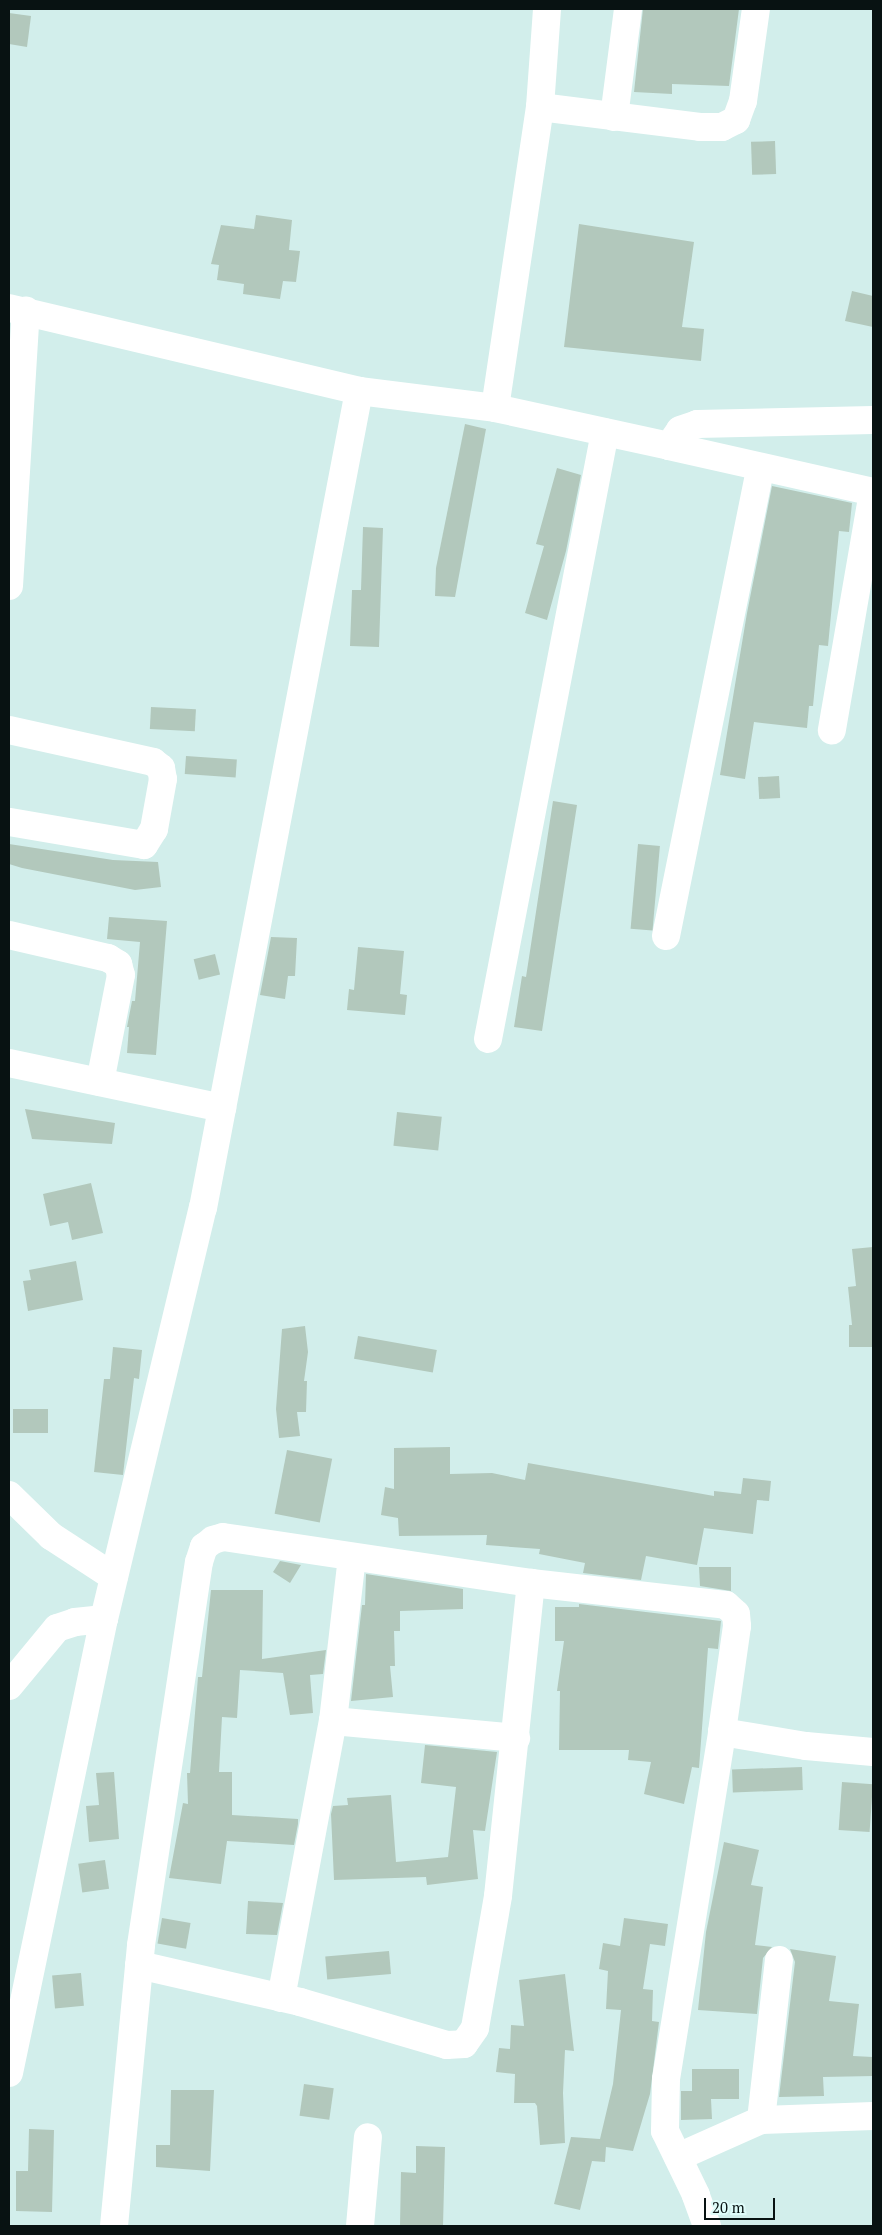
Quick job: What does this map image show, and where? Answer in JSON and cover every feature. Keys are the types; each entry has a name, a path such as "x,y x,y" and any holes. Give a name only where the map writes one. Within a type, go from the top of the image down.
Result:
{"street":[{"path":"494,408 540,107 547,9"},
{"path":"614,117 628,9"},
{"path":"540,107 700,127 722,127 736,120 743,100 756,9"},
{"path":"9,586 17,310 359,391 494,408 873,492 832,730"},
{"path":"9,2074 104,1619 203,1208 359,391"},
{"path":"669,446 680,430 697,424 873,420"},
{"path":"488,1039 604,432"},
{"path":"666,936 760,468"},
{"path":"9,730 146,759 161,768 163,779 154,830 144,846 9,822"},
{"path":"9,935 108,958 118,964 121,975 100,1082"},
{"path":"9,1063 222,1108"},
{"path":"9,1495 50,1536 114,1577"},
{"path":"114,2226 139,1965 199,1562 204,1548 213,1540 223,1537 352,1558 531,1583 726,1606 736,1614 737,1626 722,1732 666,2079 665,2131 707,2226"},
{"path":"281,1998 333,1721 352,1558"},
{"path":"139,1965 281,1998 447,2045 464,2044 475,2028 498,1896 531,1583"},
{"path":"9,1686 57,1628 75,1622 104,1619"},
{"path":"333,1721 516,1738"},
{"path":"722,1732 806,1746 873,1752"},
{"path":"762,2120 779,1960"},
{"path":"678,2157 762,2120 873,2116"},
{"path":"360,2226 368,2137"}],"building":[{"path":"643,9 739,9 729,86 672,84 672,94 634,92"},
{"path":"9,13 31,16 27,47 9,44"},
{"path":"775,141 776,174 752,175 751,142"},
{"path":"256,215 292,220 289,250 300,251 296,282 283,281 280,299 243,294 244,284 217,280 219,265 211,264 221,225 254,229"},
{"path":"579,224 694,242 682,327 704,329 701,361 564,347"},
{"path":"852,291 873,296 873,327 845,321"},
{"path":"465,424 486,429 455,597 435,596 436,568"},
{"path":"557,468 581,475 566,551 547,620 525,613 544,546 536,544"},
{"path":"772,486 852,503 849,532 839,531 828,646 819,645 813,706 809,706 807,728 754,722 745,779 720,775 747,613"},
{"path":"363,527 383,528 379,647 350,646 352,590 361,590"},
{"path":"151,707 196,709 195,731 150,729"},
{"path":"186,756 237,760 236,778 185,774"},
{"path":"779,776 780,798 759,799 758,777"},
{"path":"553,801 577,805 542,1031 514,1027 522,976 526,977"},
{"path":"9,844 113,860 158,862 161,887 135,890 22,868 9,864"},
{"path":"638,844 660,846 653,931 631,929"},
{"path":"109,917 167,921 156,1055 127,1053 129,1027 127,1027 132,1001 135,1001 140,942 107,939"},
{"path":"271,937 297,938 295,976 288,976 285,999 260,995"},
{"path":"358,947 404,951 400,994 407,995 405,1015 347,1010 349,989 354,990"},
{"path":"215,954 220,974 199,980 194,959"},
{"path":"25,1109 115,1123 112,1144 32,1139"},
{"path":"397,1112 442,1117 438,1151 393,1146"},
{"path":"91,1183 103,1233 72,1240 68,1222 50,1226 43,1194"},
{"path":"873,1247 873,1347 849,1347 849,1325 852,1325 848,1287 856,1286 852,1249"},
{"path":"76,1261 83,1300 28,1311 23,1281 31,1280 29,1270"},
{"path":"305,1326 308,1352 304,1381 307,1381 306,1412 297,1412 300,1436 279,1438 276,1409 282,1329"},
{"path":"358,1336 437,1350 433,1373 354,1359"},
{"path":"113,1347 142,1350 139,1379 134,1378 123,1475 94,1472 104,1379 110,1379"},
{"path":"13,1409 48,1409 48,1433 13,1433"},
{"path":"450,1447 450,1474 492,1473 525,1480 528,1463 714,1496 714,1491 741,1494 743,1478 771,1481 769,1501 757,1500 753,1534 704,1528 697,1565 646,1556 641,1580 583,1573 585,1563 539,1554 540,1549 486,1545 487,1535 399,1536 398,1518 381,1515 385,1487 394,1489 394,1448"},
{"path":"287,1450 332,1459 320,1523 275,1514"},
{"path":"280,1561 301,1565 290,1583 273,1572"},
{"path":"699,1567 731,1567 731,1591 700,1586"},
{"path":"366,1574 463,1589 463,1609 400,1611 400,1631 394,1631 395,1666 390,1666 393,1697 351,1701 362,1605 365,1605"},
{"path":"211,1590 263,1590 262,1659 326,1650 323,1674 310,1675 313,1713 290,1715 283,1673 240,1670 237,1718 222,1717 219,1772 232,1772 232,1815 298,1819 298,1824 294,1845 227,1841 221,1884 169,1878 183,1803 188,1804 187,1773 190,1773 198,1677 202,1677"},
{"path":"579,1604 721,1621 718,1649 708,1648 699,1768 692,1767 684,1804 644,1794 651,1762 628,1760 629,1750 559,1750 560,1691 557,1691 564,1641 555,1641 555,1607 579,1607"},
{"path":"425,1745 497,1752 485,1831 473,1830 478,1879 427,1885 426,1877 334,1880 331,1814 333,1806 348,1805 347,1798 391,1795 396,1862 448,1857 456,1787 421,1783"},
{"path":"802,1767 803,1790 733,1792 732,1769"},
{"path":"114,1772 119,1839 89,1842 86,1806 99,1805 96,1773"},
{"path":"842,1782 873,1784 870,1832 839,1830"},
{"path":"724,1842 759,1850 751,1885 763,1887 755,1945 772,1947 763,1958 757,2014 698,2010 706,1932"},
{"path":"105,1860 109,1889 82,1892 78,1864"},
{"path":"248,1901 283,1903 277,1935 246,1934"},
{"path":"162,1918 191,1923 186,1949 157,1944"},
{"path":"624,1918 668,1924 665,1946 650,1944 643,1989 653,1990 652,2021 659,2022 650,2094 633,2151 606,2147 605,2162 592,2161 580,2210 554,2204 571,2137 600,2139 613,2084 621,2010 606,2009 608,1971 599,1969 603,1943 620,1946"},
{"path":"790,1949 836,1956 829,2001 859,2004 853,2056 873,2057 873,2076 823,2077 824,2096 779,2097 795,1962"},
{"path":"389,1951 391,1974 327,1979 325,1957"},
{"path":"81,1973 84,2006 55,2008 52,1976"},
{"path":"565,1974 574,2051 565,2050 563,2093 565,2143 540,2145 537,2106 535,2103 514,2103 515,2074 496,2072 499,2048 510,2049 511,2025 524,2026 519,1980"},
{"path":"692,2069 739,2069 739,2099 711,2099 712,2119 681,2120 681,2091 692,2091"},
{"path":"304,2084 334,2088 329,2120 300,2116"},
{"path":"171,2090 214,2090 210,2171 156,2167 156,2145 170,2145"},
{"path":"29,2129 54,2130 52,2212 16,2211 16,2171 28,2171"},
{"path":"416,2146 445,2147 443,2226 400,2226 401,2172 416,2173"}]}
